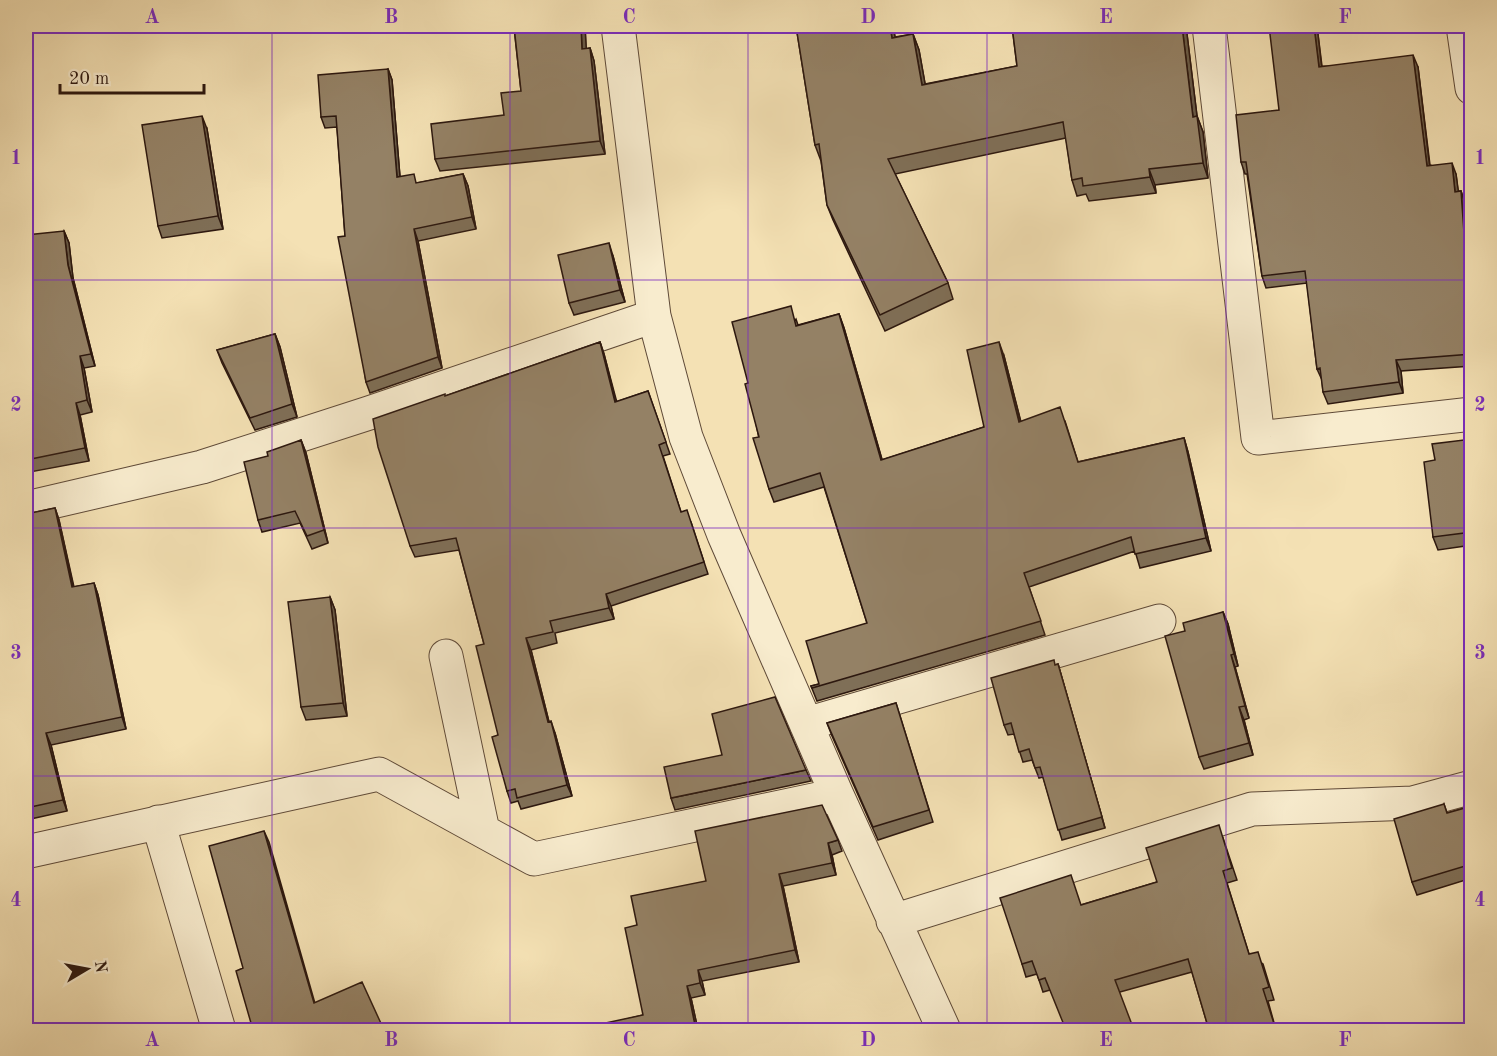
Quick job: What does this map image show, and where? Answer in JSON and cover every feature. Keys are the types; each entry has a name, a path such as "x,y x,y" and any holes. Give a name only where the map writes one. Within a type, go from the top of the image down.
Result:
{"street":[{"path":"618,26 654,316 686,437 724,535 806,724 944,1030"},
{"path":"1209,26 1258,438 1472,414"},
{"path":"1463,26 1472,88"},
{"path":"26,508 202,466 369,413 654,316"},
{"path":"806,724 1159,621"},
{"path":"446,656 483,831"},
{"path":"26,852 379,774 534,859 837,795"},
{"path":"894,921 1252,809 1413,803 1472,787"},
{"path":"159,822 219,1030"}],"building":[{"path":"514,26 581,26 582,49 590,48 600,141 435,159 431,124 504,115 501,93 521,91"},
{"path":"796,26 890,26 892,38 913,34 922,85 1017,66 1012,26 1182,26 1193,117 1197,116 1203,163 1149,169 1150,177 1083,186 1082,178 1072,180 1063,122 888,159 948,283 880,315 827,205 819,144 815,145"},
{"path":"1269,26 1314,26 1319,67 1413,55 1427,166 1452,163 1455,192 1461,191 1470,316 1472,316 1472,354 1396,360 1399,382 1323,392 1320,368 1317,369 1305,271 1262,276 1246,162 1241,162 1236,115 1279,110"},
{"path":"388,69 397,177 414,174 416,183 463,174 472,217 414,229 438,357 366,382 338,237 345,236 336,116 321,117 318,75"},
{"path":"202,116 218,216 158,226 142,125"},
{"path":"64,231 68,265 91,354 80,356 87,400 76,403 85,448 26,460 26,422 28,422 26,409 26,235"},
{"path":"609,243 620,290 569,303 558,255"},
{"path":"791,306 796,326 839,314 881,460 984,427 967,350 999,342 1019,422 1060,407 1078,462 1184,438 1206,538 1135,554 1131,537 1024,573 1041,621 812,688 811,686 819,684 806,641 867,623 820,473 769,489 753,438 759,437 732,322"},
{"path":"275,334 292,404 250,418 217,350"},
{"path":"600,342 615,402 648,391 666,442 659,445 681,512 687,510 704,562 606,594 609,608 550,621 553,632 526,638 567,785 517,798 515,789 507,791 492,737 498,735 476,646 484,644 456,538 410,546 378,447 373,419"},
{"path":"1472,439 1472,532 1433,537 1424,462 1435,460 1432,444"},
{"path":"301,440 324,530 307,536 295,511 258,520 244,462 268,456 267,452"},
{"path":"55,508 72,587 94,583 122,717 46,733 63,800 26,808 26,514"},
{"path":"330,597 343,703 301,707 288,602"},
{"path":"1223,612 1234,654 1231,655 1245,706 1239,707 1249,743 1199,757 1165,636 1185,631 1183,623"},
{"path":"1054,660 1055,665 1058,664 1102,817 1058,830 1040,767 1035,768 1029,749 1019,752 1011,723 1004,725 991,678"},
{"path":"775,697 806,770 671,798 664,767 722,755 712,714"},
{"path":"896,703 929,810 873,827 827,723"},
{"path":"1444,804 1447,813 1472,806 1472,864 1412,882 1394,819"},
{"path":"822,805 838,840 828,843 832,863 779,874 795,950 698,970 700,983 687,986 696,1030 583,1030 582,1028 643,1015 625,928 637,925 631,896 706,881 695,831"},
{"path":"1219,825 1232,868 1223,871 1249,954 1258,952 1269,987 1263,989 1276,1030 1209,1030 1188,959 1115,980 1134,1030 1066,1030 1045,978 1039,980 1032,961 1022,964 1000,898 1071,875 1081,905 1157,882 1146,848"},
{"path":"264,831 314,1003 362,982 384,1030 253,1030 236,971 243,968 209,846"}]}
